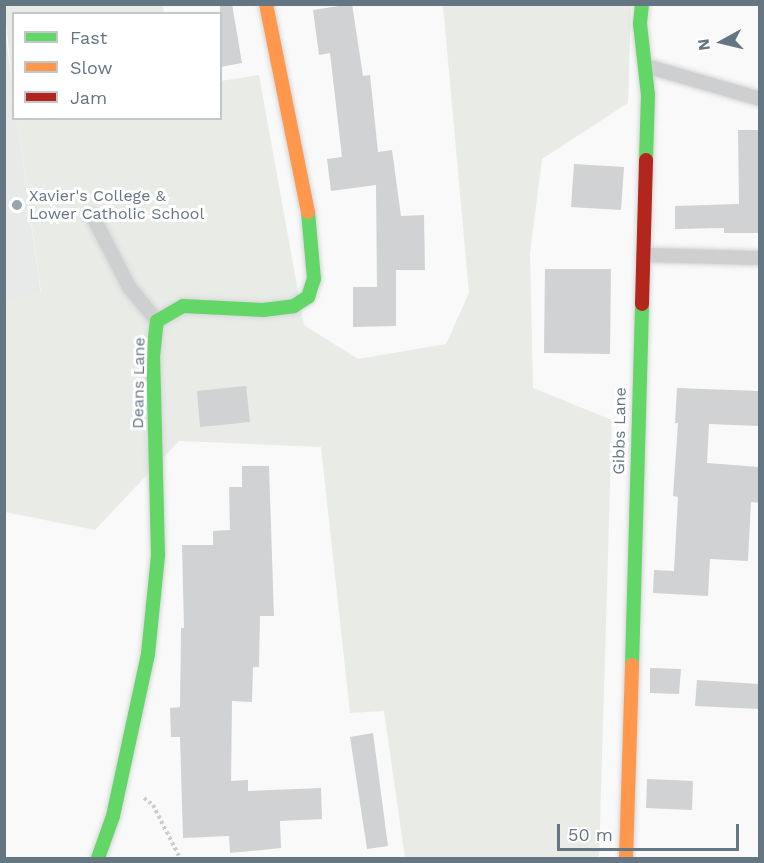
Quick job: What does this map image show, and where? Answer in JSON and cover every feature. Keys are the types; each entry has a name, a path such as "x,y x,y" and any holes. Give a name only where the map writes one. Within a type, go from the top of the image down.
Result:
{"street":[{"name":"Deans Lane","path":"98,858 113,816 148,654 158,555 153,357 157,321 183,306 262,310 294,306 308,297 314,279 311,229 266,4"},
{"name":"Gibbs Lane","path":"626,858 641,255 648,95 640,24 642,4"}],"lane":[{"path":"645,66 759,99"},
{"path":"92,215 129,287 157,321"},
{"path":"641,255 759,258"}],"path":[{"path":"121,779 153,805 180,858"}],"shaded area":[{"path":"4,5 163,5 164,12 12,12 12,81"},
{"path":"443,5 631,5 628,103 542,159 530,253 533,388 612,420 599,858 405,858 384,711 350,713 321,447 179,441 95,530 5,512 5,301 41,292 17,120 222,120 222,81 259,75 304,325 358,359 446,344 469,293"},
{"name":"Xavier's College & Lower Catholic School","path":"4,23 12,83 12,120 17,120 52,376 4,447"}],"building":[{"path":"220,4 232,4 242,63 222,67 222,12 220,12"},
{"path":"352,4 363,76 370,75 378,152 392,150 401,216 424,215 425,270 396,270 396,326 353,327 353,287 377,287 376,185 331,191 327,159 342,157 330,53 319,55 313,10"},
{"path":"738,130 759,130 759,233 724,233 724,228 675,229 675,206 739,204"},
{"path":"574,164 624,167 621,210 571,207"},
{"path":"545,269 611,269 610,354 544,353"},
{"path":"246,386 250,422 200,427 197,391"},
{"path":"677,388 759,391 759,426 709,424 707,463 759,467 759,503 751,502 748,561 710,559 708,596 653,593 654,570 674,571 678,497 673,496 678,423 675,423"},
{"path":"242,466 269,466 274,616 260,616 259,667 253,667 252,702 232,701 231,781 248,780 248,791 321,788 322,819 280,821 281,848 230,853 229,836 183,838 180,737 171,737 170,708 180,707 181,628 184,628 182,545 213,545 213,531 230,530 229,487 242,487"},
{"path":"650,668 681,669 679,694 650,693"},
{"path":"697,680 759,684 759,709 695,706"},
{"path":"373,733 388,846 367,849 350,737"},
{"path":"647,779 693,781 692,810 646,808"}],"traffic: fast":[{"path":"642,4 640,24 648,95 646,160"},
{"path":"98,858 113,816 148,654 158,555 153,357 157,321 183,306 263,310 294,306 308,297 314,279 308,212"},
{"path":"632,665 642,304"}],"traffic: slow":[{"path":"266,4 308,212"},
{"path":"626,858 632,665"}],"traffic: jam":[{"path":"642,304 646,160"}],"place":[{"name":"Xavier's College & Lower Catholic School","path":"17,205"}]}
